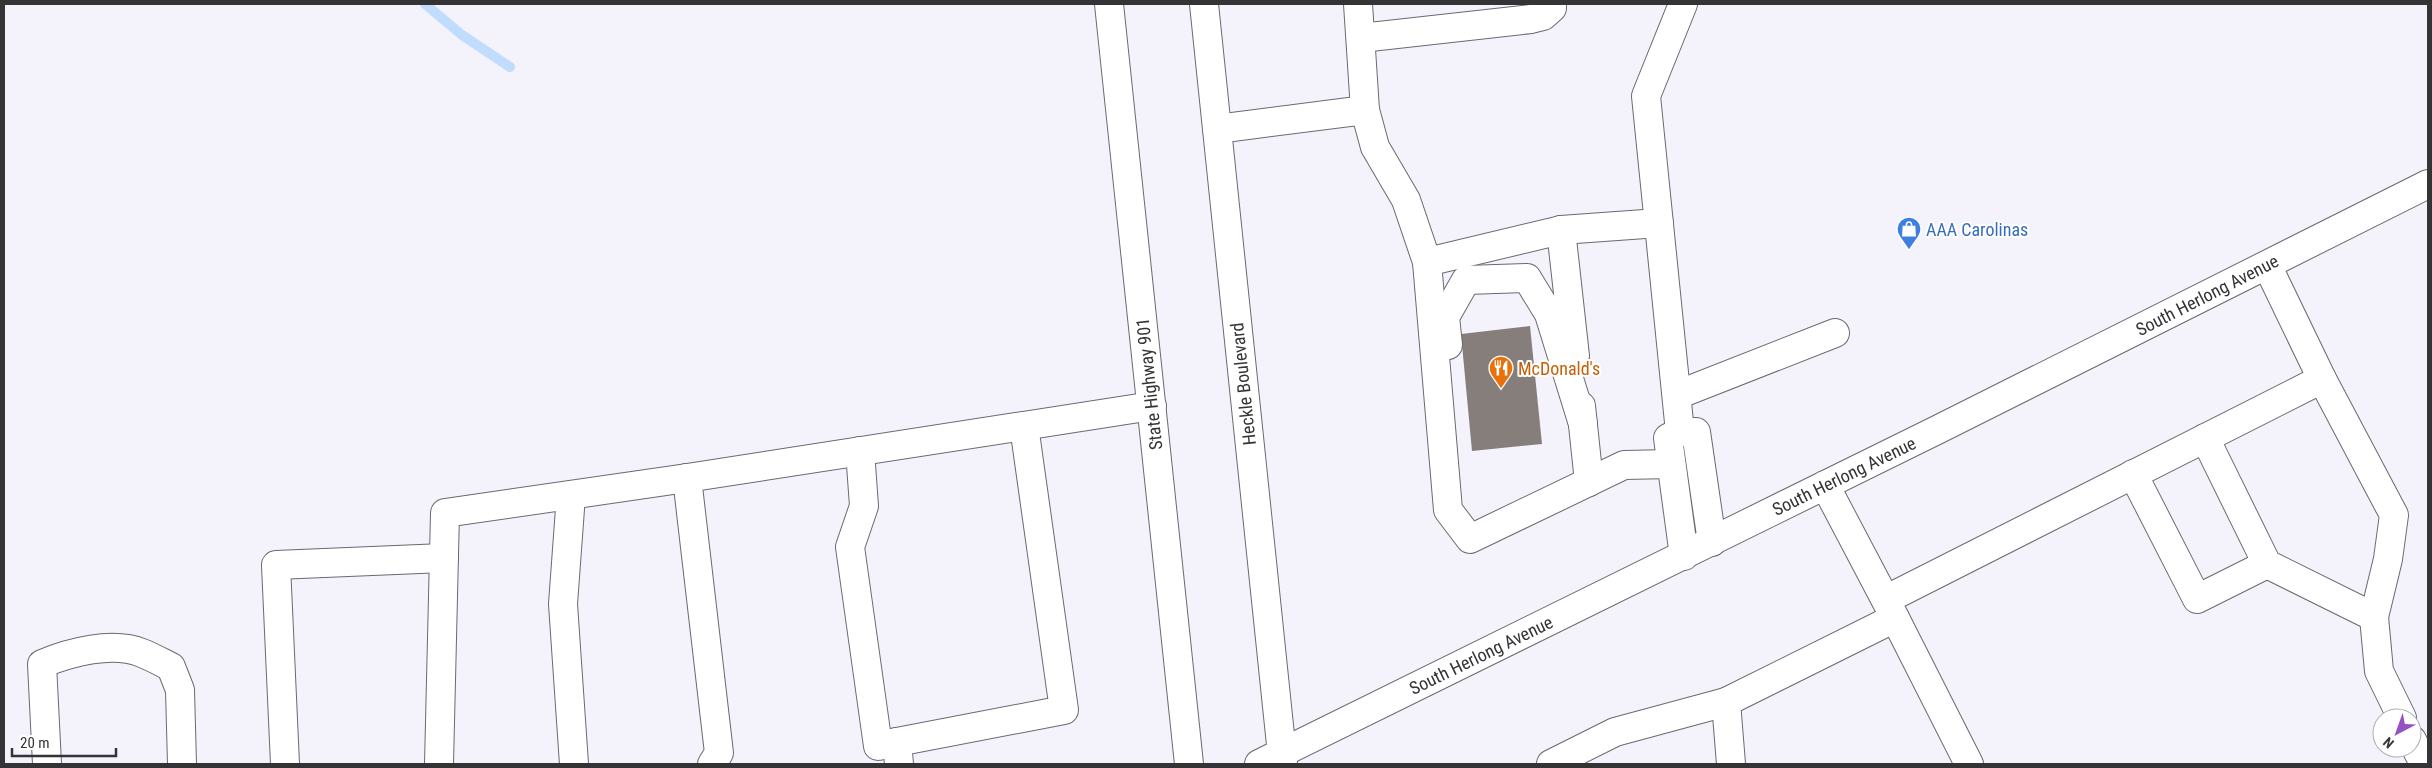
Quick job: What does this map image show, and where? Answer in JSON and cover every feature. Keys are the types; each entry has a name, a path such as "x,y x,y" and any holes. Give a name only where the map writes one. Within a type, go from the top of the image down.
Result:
{"main road":[{"name":"State Highway 901","path":"1109,4 1189,764"},
{"name":"Heckle Boulevard","path":"1204,4 1217,128 1274,761"},
{"path":"1358,4 1366,110 1375,147 1406,200 1427,262 1448,510 1470,539 1679,441"},
{"path":"1361,38 1531,19 1543,16 1552,8 1552,4"},
{"path":"1683,4 1646,96 1676,395 1684,556"},
{"path":"1217,128 1366,110"},
{"name":"South Herlong Avenue","path":"1274,761 2428,184"},
{"path":"1427,262 1561,230 1659,223"},
{"path":"1561,230 1589,482"},
{"path":"2267,265 2322,379 2394,515 2388,558 2374,617 2379,671 2397,708"},
{"path":"1448,510 1456,441 1446,317 1466,280 1527,278 1550,314 1583,424"},
{"path":"1676,395 1835,333"},
{"path":"1551,764 1615,732 1726,702 2133,474 2322,379"},
{"path":"440,764 444,513 687,478 1152,406"},
{"path":"860,451 864,506 850,547 878,746 898,753 1064,710 1024,426"},
{"path":"2205,438 2267,564 2374,617"},
{"path":"1679,441 1712,542"},
{"path":"2133,474 2197,598 2267,564"},
{"path":"687,478 719,753 712,764"},
{"path":"1825,485 1891,608 1969,764"},
{"path":"571,495 563,604 574,764"},
{"path":"285,764 276,565 444,558"},
{"path":"47,764 42,664 65,654 107,648 141,652 170,667 180,690 182,764"},
{"path":"1726,702 1731,764"}],"building":[{"name":"McDonald's","path":"1530,326 1542,444 1472,451 1461,334"}],"waterway":[{"path":"425,4 462,35 510,67"}],"place":[{"name":"AAA Carolinas","path":"1909,250"},
{"name":"McDonald's","path":"1501,389"}]}
